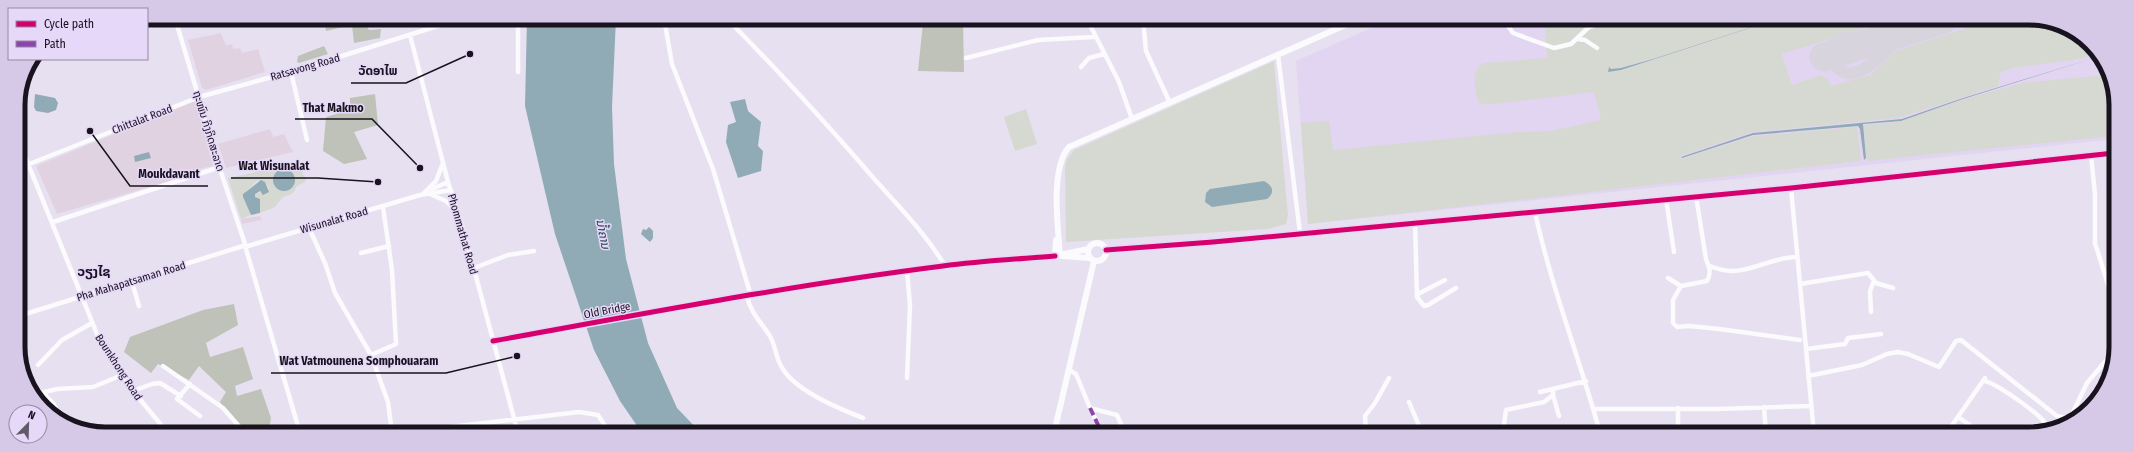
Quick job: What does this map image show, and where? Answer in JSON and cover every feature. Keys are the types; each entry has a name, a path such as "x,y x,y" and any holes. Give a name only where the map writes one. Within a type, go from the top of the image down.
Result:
{"main road":[{"path":"1057,256 1058,173 1059,165 1069,147 1346,25"},
{"path":"1096,242 1103,245 1106,250 1104,258 1099,261 1057,256 1088,249 1091,244 1096,242"},
{"path":"1055,427 1092,259 1088,249"}],"street":[{"name":"ຖະໜົນ ກິງກິດສະລາດ","path":"177,25 220,168 246,246 299,427"},
{"name":"Ratsavong Road","path":"199,97 291,72 441,25"},
{"path":"518,25 518,72"},
{"path":"665,25 672,64 713,169 749,296 749,306 771,339 780,365 788,375 824,402 863,418"},
{"path":"733,25 782,74 850,151 933,246 945,266"},
{"path":"1089,25 1094,37 1119,82 1132,119"},
{"path":"1144,25 1146,51 1170,103"},
{"path":"1508,26 1513,32 1554,48 1571,44 1589,27 1593,26"},
{"name":"Phommathat Road","path":"410,35 450,190 474,268 517,427"},
{"path":"966,58 1038,40 1094,37"},
{"path":"1578,39 1585,40 1597,48"},
{"path":"1081,67 1088,58 1104,54"},
{"path":"1278,55 1300,233"},
{"path":"291,72 307,140"},
{"name":"Chittalat Road","path":"25,165 199,97"},
{"path":"1106,250 1791,188 2109,153"},
{"path":"2091,155 2095,194 2095,243 2109,288"},
{"name":"Bounkhong Road","path":"25,156 53,222 96,334 133,391 163,427"},
{"path":"423,194 435,184 443,162"},
{"path":"53,222 220,168"},
{"name":"Wisunalat Road","path":"246,246 382,207 423,194 448,182"},
{"path":"1791,188 1813,427"},
{"name":"Wisunalat Road","path":"423,194 450,190"},
{"path":"423,194 440,197 457,212"},
{"path":"1668,278 1681,286 1707,280 1710,277 1710,266 1706,259 1696,196"},
{"path":"1666,199 1674,252"},
{"path":"372,355 396,344 392,270 382,207"},
{"path":"1535,212 1540,238 1586,381 1598,427"},
{"path":"1415,223 1418,299 1424,306 1456,288"},
{"path":"309,228 325,263 335,292 372,355 388,402 391,427"},
{"name":"Pha Mahapatsaman Road","path":"25,314 246,246"},
{"path":"361,253 389,246"},
{"path":"474,268 508,256 534,251"},
{"name":"Old Bridge","path":"493,341 653,311 907,271 1057,256"},
{"path":"1710,266 1747,271 1783,257 1797,257"},
{"path":"907,271 910,305 907,378"},
{"path":"1800,284 1866,273 1870,274 1874,281 1879,285 1892,288"},
{"path":"1418,294 1445,280"},
{"path":"1871,312 1870,292 1874,281"},
{"path":"132,282 139,306"},
{"path":"1681,286 1673,300 1671,311 1673,323 1677,327 1689,326 1719,329 1800,340"},
{"path":"38,365 62,340 92,323"},
{"path":"1806,349 1840,346 1845,344 1848,338 1881,334"},
{"path":"1808,376 1862,365 1887,354 1898,352 1908,354 1939,367 1956,341 1961,340 2057,416 2066,418"},
{"path":"2072,414 2086,384 2108,358"},
{"path":"163,366 223,408 240,427"},
{"path":"1069,370 1076,374 1099,427"},
{"path":"57,411 53,403 43,393 57,389 93,387 122,375"},
{"path":"1365,427 1364,416 1375,403 1389,378"},
{"path":"1951,427 1984,379 1996,385 2036,413 2045,423 2044,425"},
{"path":"1540,392 1586,381"},
{"path":"133,391 152,384 160,383 181,396"},
{"path":"190,384 178,400 200,416"},
{"path":"1553,389 1553,395 1559,416"},
{"path":"1504,424 1506,410 1539,403 1553,395"},
{"path":"1409,402 1419,427"},
{"path":"1594,409 1811,406"},
{"path":"1764,407 1765,427"},
{"path":"1090,408 1117,415 1123,427"},
{"path":"1678,408 1678,427"},
{"path":"452,427 579,412 591,413 602,418 607,427"},
{"path":"1958,417 1973,427"}],"shaded area":[{"path":"325,25 352,25 326,31"},
{"path":"352,25 366,25 369,30 381,29 380,38 354,43"},
{"path":"923,25 963,25 964,72 918,71"},
{"path":"1378,25 2029,25 2054,29 2064,33 2078,42 2092,56 2103,75 2106,85 2109,100 2109,140 1308,224 1296,61"},
{"path":"1545,25 1755,25 1653,59 1608,71 1621,70 1753,27 1756,25 1874,25 1782,54 1792,85 1821,75 1828,79 1831,86 1870,75 1895,51 1976,25 2029,25 2054,29 2064,33 2078,42 2091,55 2079,59 2013,68 2001,72 1998,86 1898,118 1753,132 1680,156 1681,159 1754,136 1857,127 1861,161 1308,224 1301,123 1329,121 1333,150 1517,132 1551,131 1601,120 1594,92 1486,105 1478,102 1475,86 1475,75 1479,66 1484,63 1547,58"},
{"path":"221,33 226,46 232,44 233,49 240,48 242,53 258,49 265,72 206,90 202,88 188,40"},
{"path":"324,46 328,54 299,63 297,62 298,56"},
{"path":"1274,61 1288,215 1286,224 1268,229 1066,242 1065,168 1067,159 1074,150"},
{"path":"2103,75 2109,100 2109,137 1867,161 1863,125 1898,122 1961,100 2022,83"},
{"path":"375,94 378,125 354,132 367,159 344,164 323,151 326,117 350,110 350,98"},
{"path":"193,102 196,103 213,166 195,170 190,175 57,214 36,166"},
{"path":"1026,109 1037,144 1015,151 1004,117"},
{"path":"270,129 273,137 284,134 293,152 226,168 218,144"},
{"path":"297,163 306,179 305,182 297,186 292,194 283,197 275,207 260,213 260,200 255,197 255,194 257,192 262,193 269,189 265,182 257,181 243,194 251,215 241,219 228,178"},
{"path":"260,216 262,220 242,224 241,219"},
{"path":"234,304 238,325 206,343 210,357 243,347 253,379 235,386 237,396 261,389 271,418 270,427 240,427 220,402 226,392 199,366 189,380 158,364 151,373 124,352 130,337 203,310"}],"water":[{"name":"ນ້ຳຄານ","path":"527,25 616,25 612,107 614,164 626,259 648,343 677,408 695,427 638,427 620,401 594,350 555,234 525,106"},
{"path":"1756,25 1753,27 1621,70 1608,72 1609,67 1611,69 1621,68"},
{"path":"2093,58 1960,100 1901,121 1863,124 1866,158 1864,160 1860,129 1858,126 1753,135 1682,158 1681,157 1753,133 1902,119 1960,99"},
{"path":"35,94 55,98 58,103 56,110 48,113 36,111 34,107"},
{"path":"745,99 748,111 761,122 758,146 763,151 761,171 738,178 726,142 728,125 736,122 730,102"},
{"path":"149,152 151,158 135,162 134,156"},
{"path":"284,169 292,172 295,180 292,188 284,191 276,188 273,180 276,172"},
{"path":"261,180 265,182 269,192 263,195 260,191 255,194 255,197 260,199 260,213 251,215 243,194"},
{"path":"1264,181 1272,189 1270,196 1267,199 1212,207 1205,202 1206,193 1210,189"},
{"path":"649,227 653,231 653,238 650,242 641,234 643,229 646,230"},
{"path":"1729,426 1744,426 1744,427"}],"taxiway":[{"path":"1891,36 1842,38 1837,42 1832,51 1834,62 1846,73 1856,72 1874,62 1900,38 1909,31 1918,27"}],"runway":[{"path":"1824,57 1926,25"}],"marked path":[{"path":"1090,408 1099,427"}],"cycle path":[{"path":"1106,250 1213,242 1791,188 2109,154"},
{"path":"493,341 718,300 830,282 957,264 1055,256"}],"place":[{"name":"ວັດອາໄພ","path":"470,54"},
{"name":"Moukdavant","path":"90,131"},
{"name":"That Makmo","path":"420,168"},
{"name":"Wat Wisunalat","path":"378,182"},
{"name":"Wat Vatmounena Somphouaram","path":"517,356"}],"district":[{"name":"ວຽງໄຊ","path":"94,271"}]}
